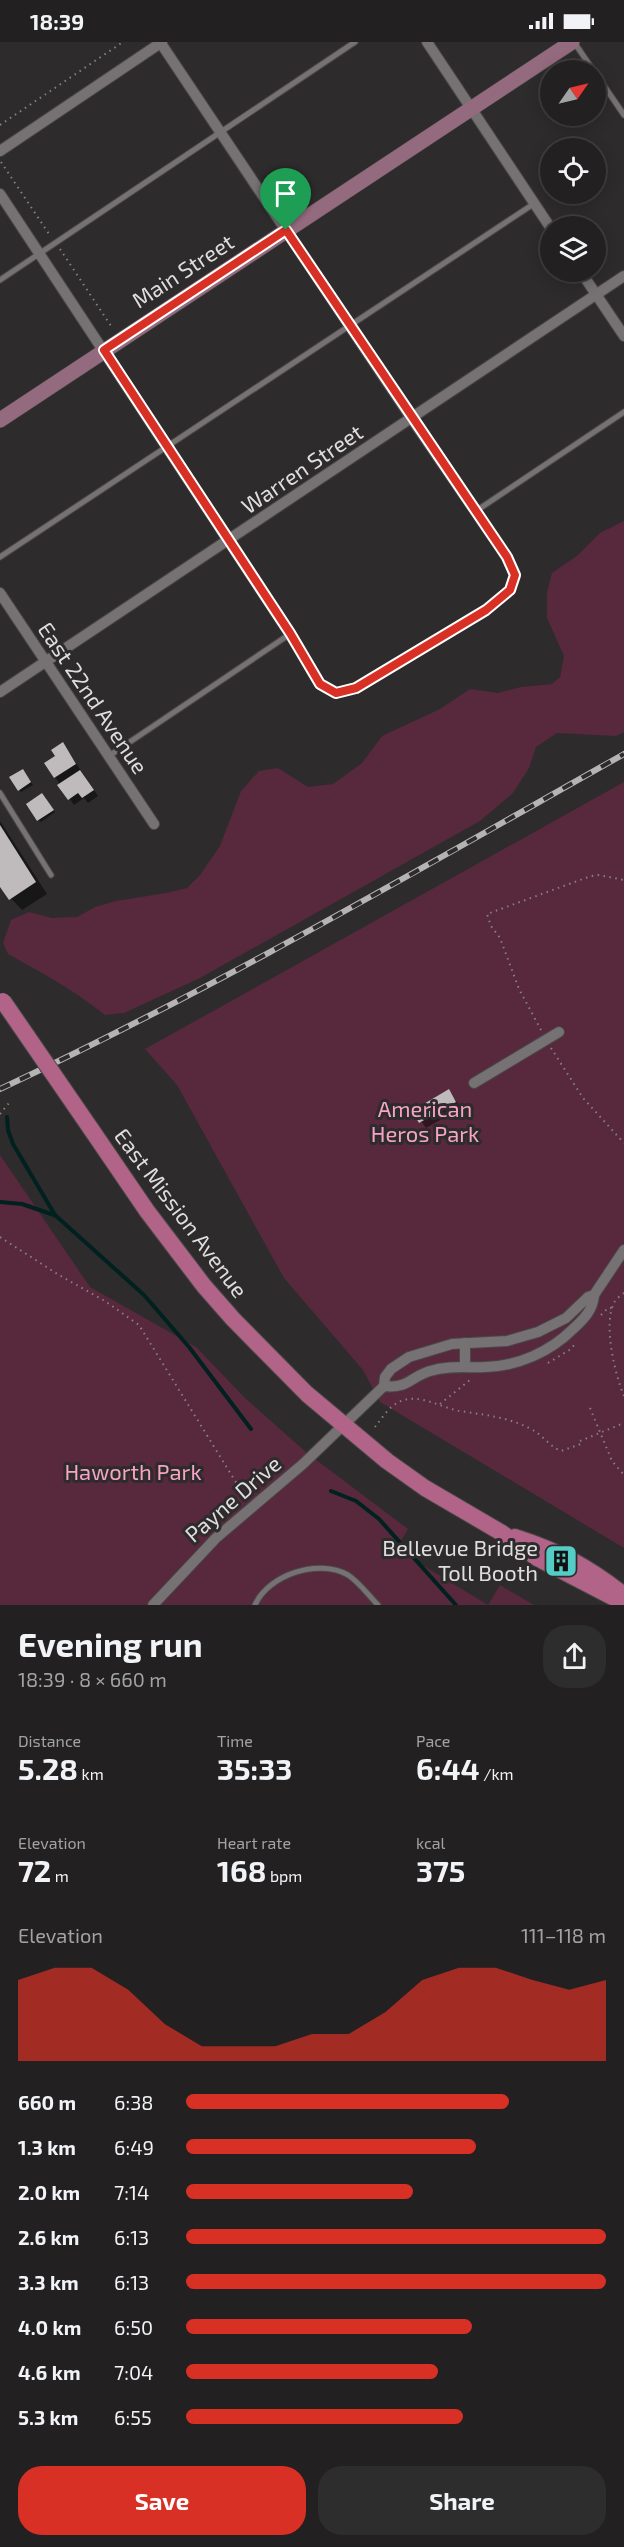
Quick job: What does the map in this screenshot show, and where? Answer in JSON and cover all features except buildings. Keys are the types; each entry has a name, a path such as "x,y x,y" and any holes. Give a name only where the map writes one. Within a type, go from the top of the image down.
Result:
{"main road":[{"name":"East Mission Avenue","path":"1,999 147,1211 204,1286 233,1320 307,1394 343,1425 425,1488 502,1533 537,1558 624,1603"},
{"name":"East Mission Avenue","path":"502,1533 551,1548 596,1573 624,1595"}],"street":[{"path":"0,151 161,42 412,419 507,557 515,575 510,590 486,610 356,688 336,693 320,684 290,633 0,194"},
{"path":"427,42 543,216"},
{"name":"Main Street","path":"0,420 573,42"},
{"name":"Warren Street","path":"0,692 624,276"},
{"path":"587,282 624,336"},
{"name":"East 22nd Avenue","path":"0,593 154,824"},
{"path":"474,1083 559,1032"},
{"path":"384,1386 398,1388 429,1371 465,1366 489,1367 511,1364 537,1355 555,1344 585,1318 594,1305 594,1295 624,1250"},
{"name":"Payne Drive","path":"153,1605 202,1552 303,1464 384,1386 385,1377 391,1368 409,1357 440,1346 507,1341 537,1332 566,1318 588,1297 594,1295"},
{"path":"465,1343 465,1366"}],"lane":[{"path":"0,280 355,42"},
{"path":"573,42 586,60"},
{"path":"606,89 624,115"},
{"path":"0,557 535,203"},
{"path":"476,512 624,412"},
{"path":"108,757 290,633"},
{"path":"0,793 51,875"},
{"path":"255,1605 269,1585 280,1578 317,1569 335,1570 349,1576 378,1605"}],"path":[{"path":"0,125 123,42"},
{"path":"488,917 487,914 591,876 599,875 624,880"},
{"path":"0,1114 9,1103"},
{"path":"0,1238 105,1301 139,1326 252,1507"},
{"path":"624,1293 614,1303 609,1335 617,1379 624,1396"},
{"path":"375,1427 395,1404 409,1399 510,1420 532,1430 545,1442 561,1451 624,1423"},
{"path":"590,1408 612,1461 624,1475"}],"green space":[{"path":"624,521 624,732 616,736 557,733 536,747 529,768 513,793 480,821 200,978 124,1013 105,1015 70,990 8,954 3,943 11,920 29,912 52,918 77,917 95,907 116,901 187,888 200,875 220,846 241,791 259,771 278,768 308,787 333,784 362,763 382,736 440,709 470,689 498,693 521,687 552,684 560,677 564,656 547,618 547,592 552,573 578,555 600,533"},
{"name":"American Heros Park","path":"624,782 624,1548 380,1402 363,1370 284,1278 177,1085 145,1049"},
{"name":"Haworth Park","path":"0,1155 90,1287 196,1347 244,1397 307,1453 408,1529 396,1549 488,1605 0,1605"},
{"path":"500,1585 534,1605 488,1605"}],"waterway":[{"path":"7,1117 8,1130 13,1144 55,1215 144,1295 189,1347 251,1429"},
{"path":"0,1202 22,1204 54,1215"},
{"path":"331,1491 356,1501 379,1519 456,1605"}],"railway":[{"path":"0,1089 80,1051 237,970 624,754"}],"place":[{"name":"Bellevue Bridge Toll Booth","path":"561,1561"}],"route":[{"path":"286,230 507,557 515,575 510,590 486,610 356,688 336,693 320,684 290,633 104,350 286,230"}]}
